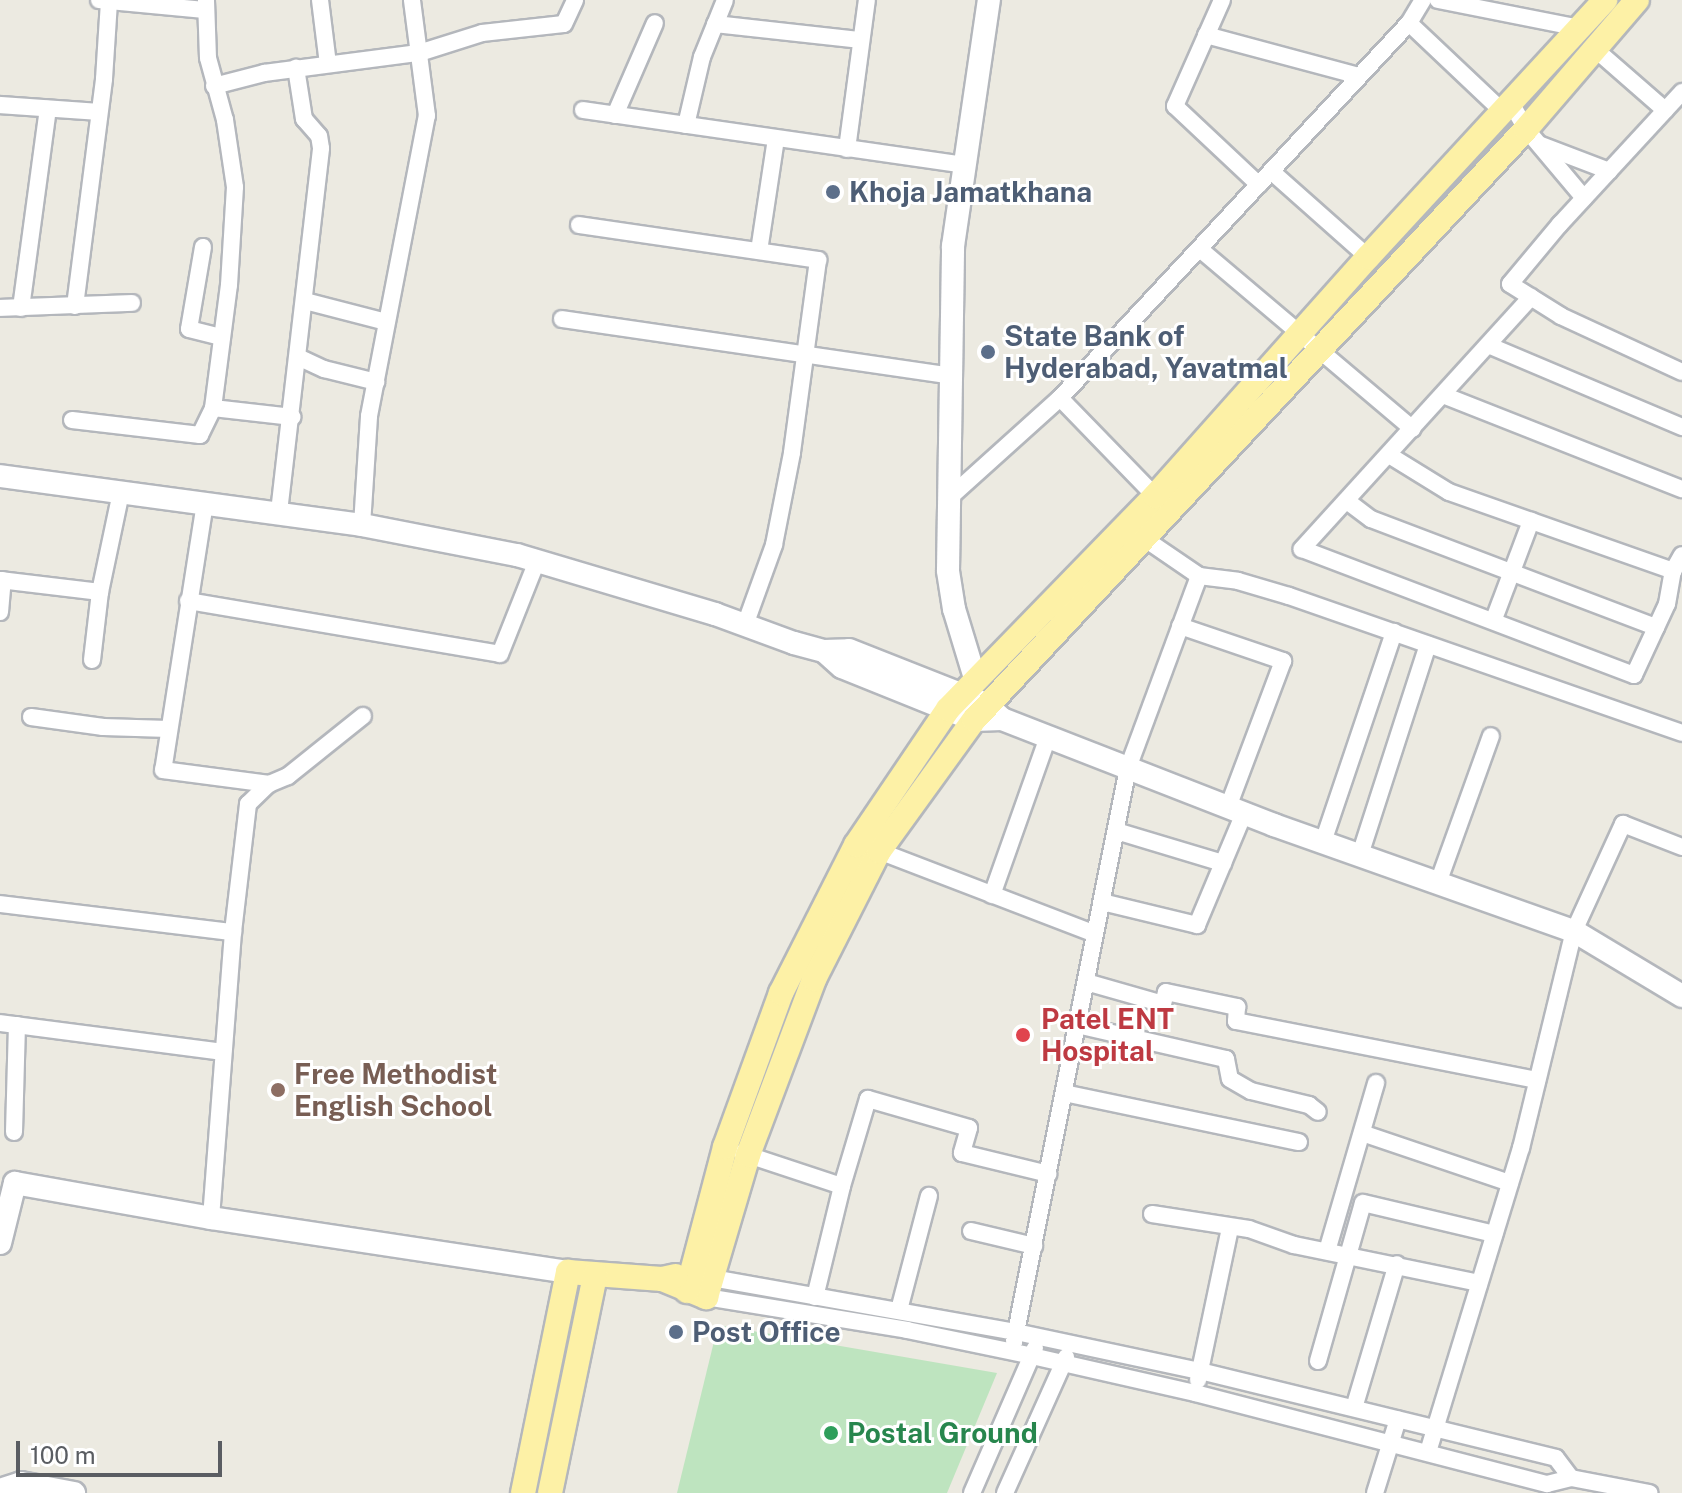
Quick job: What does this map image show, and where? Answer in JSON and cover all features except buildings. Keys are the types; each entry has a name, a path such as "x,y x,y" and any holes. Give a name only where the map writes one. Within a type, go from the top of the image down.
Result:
{"main road":[{"path":"961,693 948,570 953,246 989,0"},
{"path":"736,1151 810,989 879,851 987,714 1145,539 1310,340 1368,257 1605,0"},
{"path":"0,1243 7,1180 211,1218 568,1272 699,1285 781,993 849,859 961,693 1310,340 1533,137 1595,49 1637,0"},
{"path":"0,476 362,525 537,561 824,651 842,667 961,693 987,714 1236,810 1574,931 1681,991"},
{"path":"523,1493 568,1272"},
{"path":"550,1493 595,1275"},
{"path":"0,1490 21,1483 74,1493"}],"street":[{"path":"320,0 328,64"},
{"path":"362,525 369,416 427,116 412,0"},
{"path":"214,86 296,68 419,53 482,33 564,24 575,0"},
{"path":"686,125 702,57 725,0"},
{"path":"847,149 867,0"},
{"path":"1222,0 1175,106 1259,185"},
{"path":"949,498 1060,398 1201,250 1409,23 1423,0"},
{"path":"1438,0 1580,28"},
{"path":"72,420 200,435 213,408 235,187 225,120 214,86 205,5 104,1 99,112 75,306"},
{"path":"615,115 655,23"},
{"path":"1409,23 1507,107 1584,198"},
{"path":"715,24 861,40"},
{"path":"1206,35 1359,76"},
{"path":"1595,49 1665,110"},
{"path":"279,512 321,148 319,136 304,119 296,68"},
{"path":"1682,92 1510,284 1561,316 1682,372"},
{"path":"0,105 99,112"},
{"path":"21,308 48,109"},
{"path":"583,110 965,165"},
{"path":"1533,137 1609,171"},
{"path":"759,251 776,139"},
{"path":"1271,171 1368,257"},
{"path":"579,225 818,260 806,356 774,545 745,625"},
{"path":"203,247 189,329 222,337"},
{"path":"1201,250 1413,429"},
{"path":"1531,297 1302,549 1494,619 1634,675 1667,604 1673,571 1682,555"},
{"path":"305,301 386,322"},
{"path":"0,308 132,303"},
{"path":"562,319 951,376"},
{"path":"1488,345 1682,427"},
{"path":"298,357 324,369 376,382"},
{"path":"1443,395 1682,489"},
{"path":"1060,398 1155,496"},
{"path":"213,408 292,417"},
{"path":"1389,455 1449,492 1673,571"},
{"path":"92,660 100,592 121,492"},
{"path":"1347,501 1371,519 1656,627"},
{"path":"205,503 163,770 269,784"},
{"path":"1494,619 1531,521"},
{"path":"1145,539 1199,576 1238,581 1682,733"},
{"path":"188,601 500,654 537,561"},
{"path":"1013,1352 1128,768 1199,576"},
{"path":"0,612 2,580 100,592"},
{"path":"1102,902 1197,925 1223,863 1236,810 1283,661 1180,626"},
{"path":"1323,842 1394,632"},
{"path":"1360,855 1428,645"},
{"path":"211,1218 233,932 248,804 269,784 288,776 363,716"},
{"path":"31,717 103,727 169,729"},
{"path":"1438,883 1491,736"},
{"path":"992,895 1048,737"},
{"path":"1428,1452 1510,1183 1574,931 1623,824 1682,847"},
{"path":"1116,831 1223,863"},
{"path":"879,851 1095,934"},
{"path":"0,904 233,932"},
{"path":"1086,982 1163,1004 1166,992 1237,1007 1236,1021 1537,1080"},
{"path":"0,1023 223,1052"},
{"path":"14,1132 17,1025"},
{"path":"1077,1025 1226,1059 1230,1079 1251,1091 1309,1105 1318,1112"},
{"path":"1327,1251 1376,1083"},
{"path":"1064,1093 1299,1142"},
{"path":"815,1297 842,1186 868,1099 969,1128 962,1153 1048,1174"},
{"path":"1362,1133 1510,1183"},
{"path":"736,1151 842,1186"},
{"path":"899,1310 929,1196"},
{"path":"1318,1361 1363,1203 1494,1234"},
{"path":"1152,1214 1249,1229 1294,1245 1479,1283"},
{"path":"1195,1393 1230,1228"},
{"path":"971,1231 1034,1246"},
{"path":"1354,1408 1397,1264"},
{"path":"699,1285 815,1297 899,1310 1040,1336 1200,1371 1556,1458 1574,1479"},
{"path":"699,1285 1195,1393 1547,1484 1574,1479 1650,1493"},
{"path":"972,1493 1040,1336"},
{"path":"1005,1493 1071,1344"},
{"path":"1375,1493 1398,1419"}],"green space":[{"name":"Postal Ground","path":"718,1325 997,1373 947,1493 677,1493"}],"place":[{"name":"Khoja Jamatkhana","path":"833,192"},
{"name":"State Bank of Hyderabad, Yavatmal","path":"988,352"},
{"name":"Patel ENT Hospital","path":"1023,1035"},
{"name":"Free Methodist English School","path":"278,1090"},
{"name":"Post Office","path":"676,1332"},
{"name":"Postal Ground","path":"831,1433"}]}
